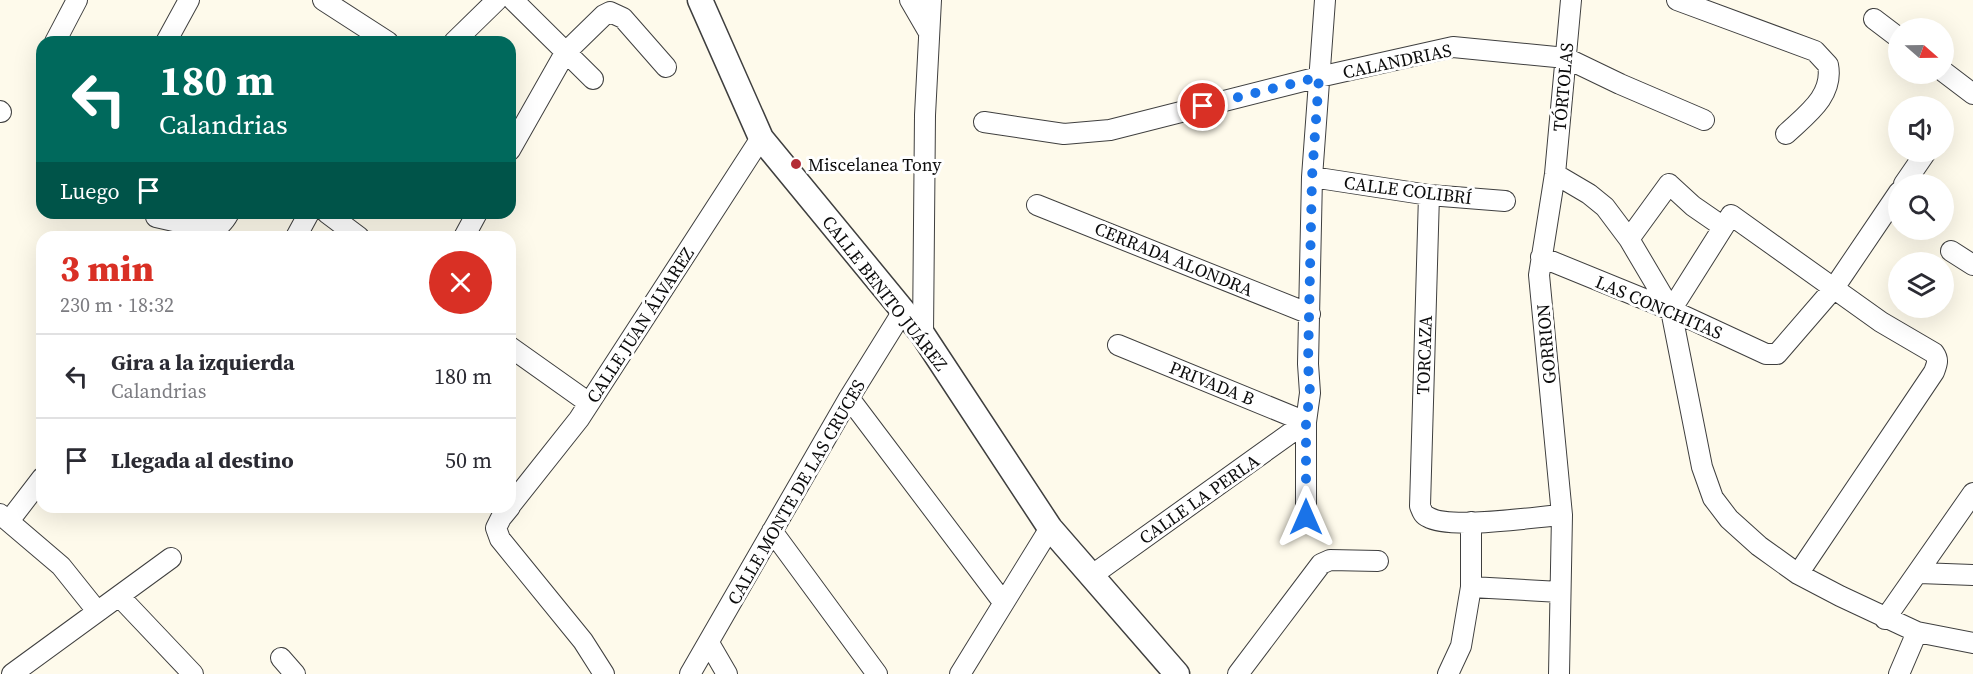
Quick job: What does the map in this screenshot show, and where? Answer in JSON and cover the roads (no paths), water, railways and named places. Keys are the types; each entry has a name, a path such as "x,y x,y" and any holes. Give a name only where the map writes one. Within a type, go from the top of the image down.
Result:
{"street":[{"path":"59,36 77,0"},
{"path":"169,36 189,0"},
{"path":"323,0 379,36"},
{"path":"460,36 497,0"},
{"path":"513,0 593,79"},
{"name":"CALLE BENITO JUÁREZ","path":"700,0 761,138 923,335 1050,528 1177,674"},
{"path":"910,0 928,32"},
{"path":"923,335 925,115 931,0"},
{"path":"1306,517 1306,422 1310,393 1308,364 1312,177 1325,0"},
{"name":"TÓRTOLAS","path":"1556,174 1571,0"},
{"path":"1677,0 1815,51 1828,65 1828,86 1817,105 1786,134"},
{"path":"516,139 565,53 604,15 610,12 623,18 666,67"},
{"path":"1874,19 1888,30"},
{"name":"CALANDRIAS","path":"984,122 1064,134 1110,130 1319,77 1453,47 1566,58"},
{"path":"1566,58 1704,120"},
{"path":"1954,80 1973,94"},
{"name":"CALLE JUAN ÁLVAREZ","path":"516,499 590,404 761,138"},
{"path":"1556,174 1598,200 1629,239 1671,310 1702,467 1713,498 1729,519 1759,546 1798,574 1886,619 1917,632 1973,643"},
{"name":"GORRION","path":"1556,174 1539,275 1562,515 1559,674"},
{"name":"CALLE COLIBRÍ","path":"1312,177 1429,195 1504,201"},
{"path":"1629,239 1669,183 1693,206 1727,220 1834,288 1881,322 1934,353 1937,358 1934,372 1798,574"},
{"name":"TORCAZA","path":"1429,195 1420,506 1429,518 1442,522 1470,522"},
{"name":"CERRADA ALONDRA","path":"1037,205 1310,314"},
{"path":"1834,288 1888,208"},
{"path":"161,219 209,229 217,227 226,219"},
{"path":"335,219 351,231"},
{"path":"1671,310 1727,220"},
{"path":"1951,251 1973,265"},
{"name":"LAS CONCHITAS","path":"1541,257 1671,310 1766,354 1777,354 1834,288"},
{"name":"CALLE MONTE DE LAS CRUCES","path":"690,674 849,398 903,312"},
{"name":"PRIVADA B","path":"1118,345 1306,422"},
{"path":"516,351 590,404"},
{"path":"849,398 1003,602"},
{"name":"CALLE LA PERLA","path":"1090,576 1306,422"},
{"path":"36,484 4,518 61,566 97,610"},
{"path":"1886,619 1973,493"},
{"name":"CALLE JUAN ÁLVAREZ","path":"505,513 496,528 500,539 583,641 604,674"},
{"path":"1448,674 1461,646 1471,587 1470,522 1562,515"},
{"path":"960,674 1050,528"},
{"path":"772,531 877,674"},
{"path":"12,674 171,558"},
{"path":"1238,674 1321,564 1330,560 1378,561"},
{"path":"1919,573 1973,575"},
{"path":"1471,587 1560,592"},
{"path":"120,597 193,674"},
{"path":"1899,674 1917,632"},
{"path":"709,643 727,674"}],"place":[{"name":"Miscelanea Tony","path":"796,164"}]}
